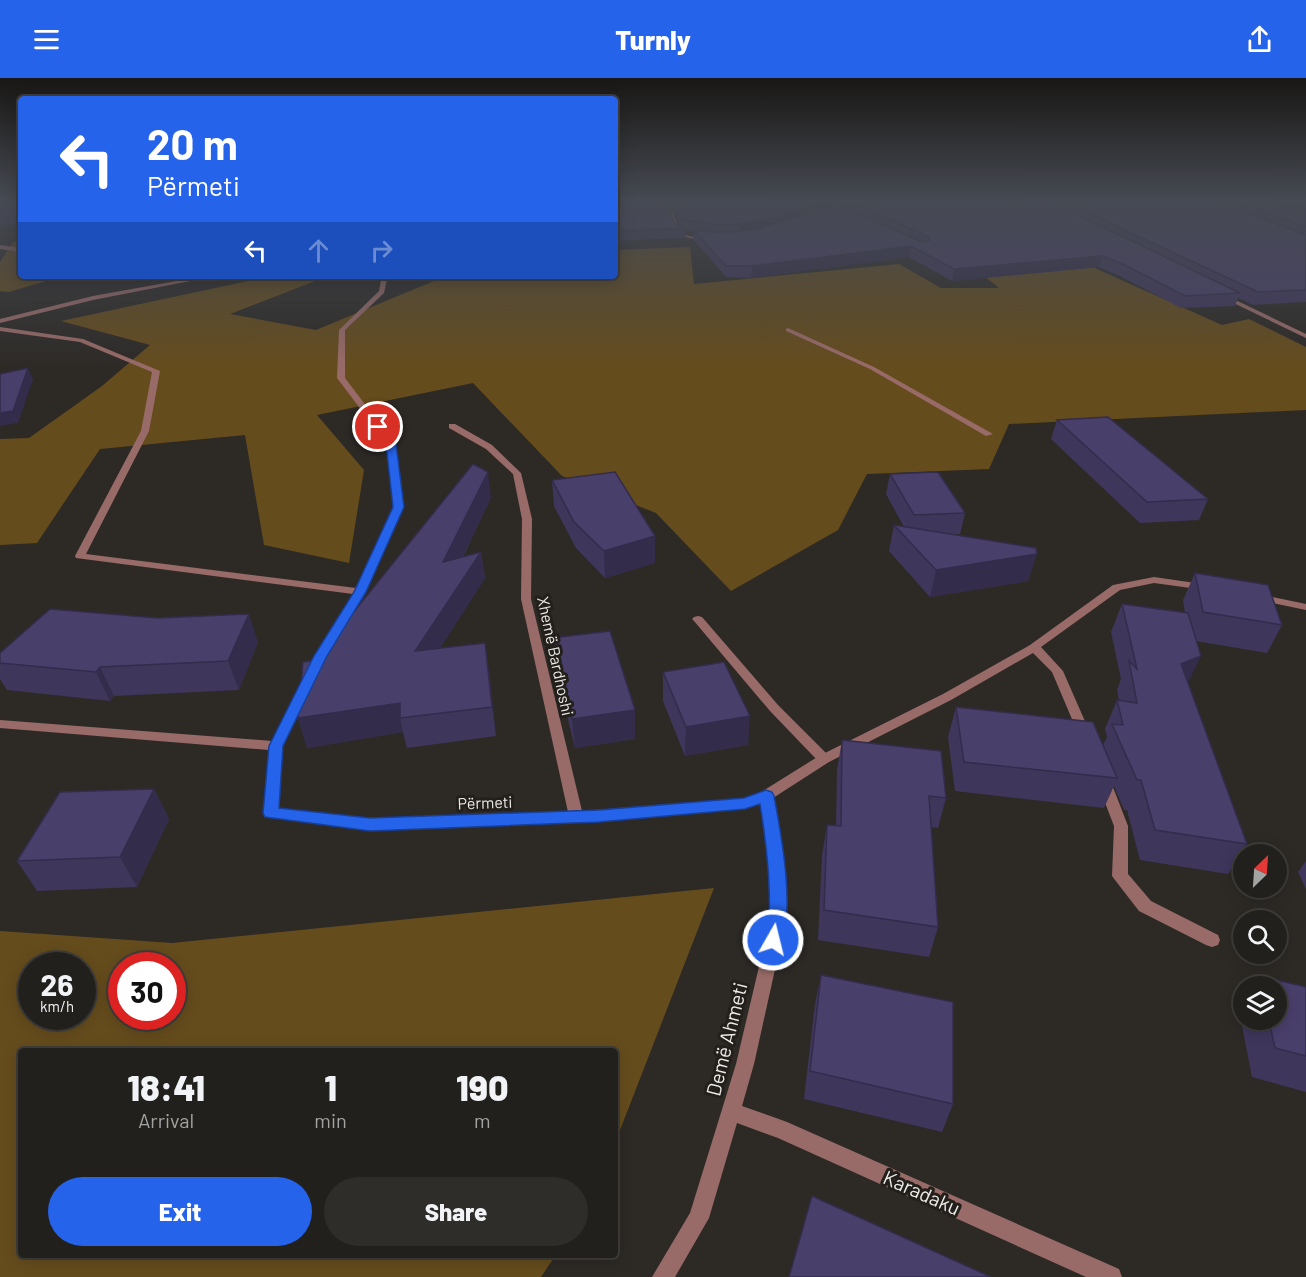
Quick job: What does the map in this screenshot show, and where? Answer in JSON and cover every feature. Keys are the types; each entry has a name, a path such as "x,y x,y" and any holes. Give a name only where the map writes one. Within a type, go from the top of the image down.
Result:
{"street":[{"path":"0,321 93,298 197,279"},
{"path":"316,666 360,592 399,507 391,444 341,378 342,330 382,292 384,279 370,279"},
{"path":"1217,293 1306,336"},
{"path":"0,329 81,340 156,371 145,431 80,556 360,592"},
{"path":"788,330 872,368 989,434"},
{"name":"Xhemë Bardhoshi","path":"452,426 489,447 517,473 527,519 526,598 576,816"},
{"path":"766,796 824,759 947,697 1034,647 1117,587 1154,580 1218,589"},
{"path":"1240,593 1306,607"},
{"path":"698,619 774,708 824,759"},
{"path":"1034,647 1057,671 1090,748"},
{"name":"Përmeti","path":"311,676 276,746 271,813 370,824 576,816 745,803 766,796"},
{"path":"0,724 276,746"},
{"path":"1099,770 1121,826 1120,876 1145,906 1212,940"},
{"name":"Demë Ahmeti","path":"663,1277 699,1218 745,1064 778,920 774,837 766,796"},
{"name":"Karadaku","path":"731,1112 780,1129 1111,1277"}],"shaded area":[{"path":"3,257 18,257 18,279 53,279 9,292 0,291 0,262"},
{"path":"618,257 691,257 694,284 899,264 941,288 999,288 961,257 1070,257 1222,325 1249,319 1306,347 1306,410 1009,424 989,469 867,474 838,530 731,591 656,513 562,476 473,383 317,415 364,470 349,563 264,545 245,435 100,449 37,543 0,545 0,439 29,438 102,386 150,345 61,321 257,279 320,279 230,314 316,330 439,279 618,279"},
{"path":"714,888 618,1135 618,1048 18,1048 18,1258 554,1258 541,1277 0,1277 0,931 172,943"}],"building":[{"path":"718,257 824,257 752,266 726,266"},
{"path":"931,257 1091,257 954,269"},
{"path":"1105,257 1165,257 1240,293 1185,296"},
{"path":"1183,257 1306,257 1306,290 1258,292"},
{"path":"28,368 13,411 0,413 0,374"},
{"path":"1108,417 1208,499 1147,502 1057,420"},
{"path":"473,464 488,472 443,562 481,552 415,651 485,643 492,707 400,718 400,703 298,718 303,662 315,660"},
{"path":"615,472 655,536 604,551 574,522 552,480"},
{"path":"938,472 965,513 914,515 890,474"},
{"path":"894,525 1036,548 1037,554 936,570"},
{"path":"1195,573 1268,585 1282,625 1203,612"},
{"path":"1122,604 1188,613 1201,656 1181,664 1247,844 1155,830 1141,780 1137,780 1112,724 1123,725 1117,700 1137,703 1129,661 1137,669"},
{"path":"50,609 157,618 249,614 228,661 100,667 96,672 0,663 0,653"},
{"path":"610,631 635,710 572,719 553,638"},
{"path":"724,662 750,716 686,727 663,672"},
{"path":"956,707 1093,722 1117,778 964,762"},
{"path":"842,740 941,751 946,798 929,796 938,927 824,910 827,825 841,826"},
{"path":"154,789 120,857 17,861 60,792"},
{"path":"821,975 953,1002 953,1104 810,1071"},
{"path":"1287,982 1306,987 1306,1056 1275,1048 1271,1030 1287,1030"},
{"path":"812,1196 991,1277 789,1277"}],"route":[{"path":"378,427 391,444 399,507 360,592 321,656 276,746 271,813 370,824 599,816 745,803 766,796 774,837 778,920 773,940"}]}
